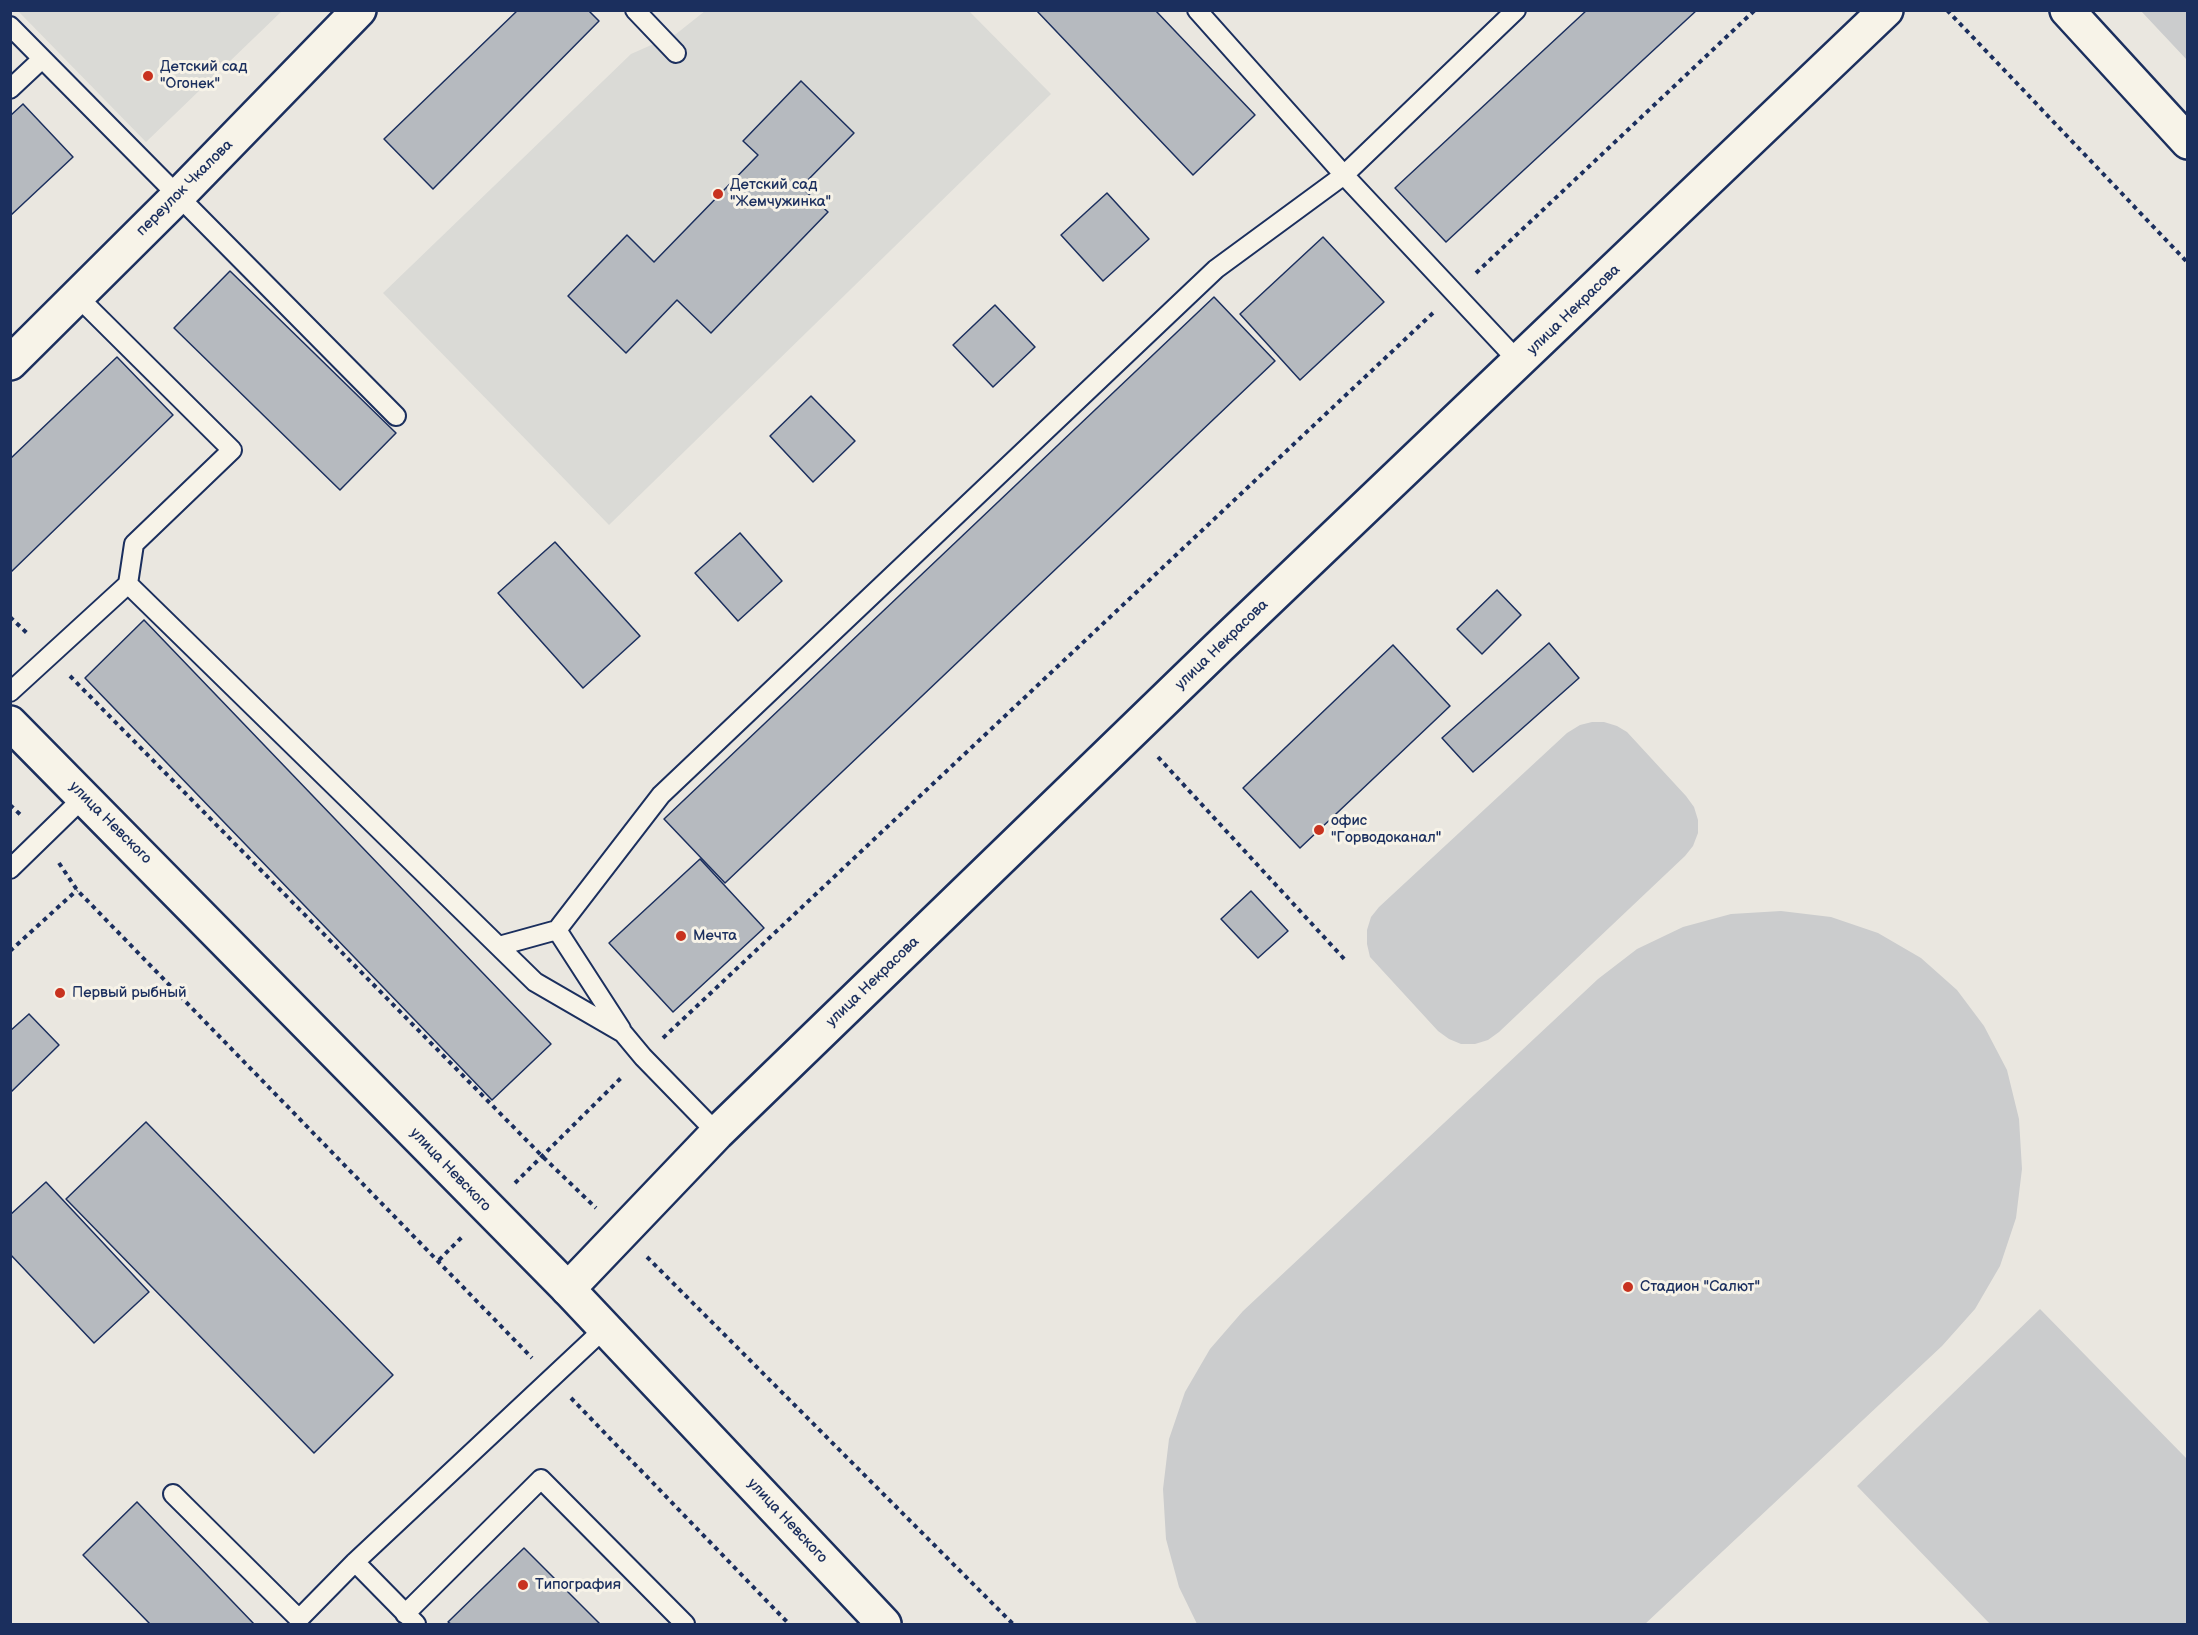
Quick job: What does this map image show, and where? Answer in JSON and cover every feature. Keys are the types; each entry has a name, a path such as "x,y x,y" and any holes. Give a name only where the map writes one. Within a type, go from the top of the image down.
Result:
{"street":[{"name":"переулок Чкалова","path":"10,363 179,195 359,10"},
{"name":"улица Некрасова","path":"568,1289 717,1133 1133,730 1887,10"},
{"path":"2067,10 2187,142"},
{"name":"улица Невского","path":"10,723 568,1289 884,1624"}],"lane":[{"path":"635,10 676,53"},
{"path":"1197,10 1344,175 1520,362"},
{"path":"500,946 557,930 661,795 1216,269 1344,175 1516,10"},
{"path":"10,26 396,416"},
{"path":"10,89 42,59"},
{"path":"10,692 128,584 134,544 232,450 77,296"},
{"path":"128,584 535,982 623,1033"},
{"path":"10,868 84,797"},
{"path":"557,930 623,1033 643,1057 717,1133"},
{"path":"173,1494 301,1622 355,1562 605,1328"},
{"path":"355,1562 411,1619 541,1479 685,1624"}],"path":[{"path":"439,1260 643,1057 1755,10"},
{"path":"1947,10 2187,263"},
{"path":"10,617 542,1156 622,1232 1013,1624"},
{"path":"1133,730 1347,962"},
{"path":"10,805 43,837 77,890 439,1260 789,1624"},
{"path":"10,951 77,890"}],"shaded area":[{"name":"Детский сад \"Огонек\"","path":"18,11 282,11 146,142"},
{"name":"Детский сад \"Жемчужинка\"","path":"705,11 969,11 1051,94 609,525 383,293 631,54 676,34"},
{"path":"2141,11 2187,11 2187,60"},
{"path":"1604,722 1627,732 1686,796 1694,807 1698,820 1698,833 1693,846 1499,1032 1488,1040 1475,1044 1461,1044 1449,1039 1438,1031 1370,957 1367,930 1371,917 1379,907 1567,733 1580,725"},
{"name":"Стадион \"Салют\"","path":"1781,911 1831,917 1878,933 1921,958 1957,990 1984,1026 2007,1070 2019,1119 2022,1169 2016,1218 2000,1266 1975,1309 1942,1346 1645,1624 1197,1624 1179,1587 1166,1539 1163,1489 1169,1439 1185,1392 1210,1349 1243,1311 1598,979 1637,949 1683,927 1731,914"},
{"path":"2040,1309 2187,1459 2187,1624 1990,1624 1857,1486"}],"building":[{"path":"518,10 588,10 599,21 433,189 384,139"},
{"path":"1036,10 1155,10 1255,115 1193,175"},
{"path":"1587,10 1697,10 1446,242 1395,188"},
{"path":"801,81 854,133 801,187 828,212 711,333 677,300 626,353 568,296 627,235 654,262 758,155 743,141"},
{"path":"23,104 73,157 10,216 10,116"},
{"path":"1107,193 1149,239 1103,281 1061,235"},
{"path":"1323,237 1384,302 1300,380 1240,314"},
{"path":"230,271 396,433 340,490 174,328"},
{"path":"1214,297 1275,361 725,883 664,819"},
{"path":"995,305 1035,347 993,387 953,345"},
{"path":"117,357 173,415 11,572 10,459"},
{"path":"811,396 855,441 813,482 770,436"},
{"path":"740,533 782,581 738,621 695,573"},
{"path":"555,542 640,636 583,688 498,593"},
{"path":"1497,590 1521,615 1482,654 1457,629"},
{"path":"144,620 551,1044 492,1100 85,678"},
{"path":"1549,643 1579,678 1473,772 1442,738"},
{"path":"1393,645 1450,706 1300,848 1243,788"},
{"path":"700,859 764,928 673,1012 609,943"},
{"path":"1251,891 1288,931 1258,958 1221,919"},
{"path":"29,1014 59,1045 10,1093 10,1031"},
{"path":"146,1122 393,1375 314,1453 66,1199"},
{"path":"46,1182 149,1292 94,1343 10,1254 10,1215"},
{"path":"137,1502 254,1624 150,1624 83,1555"},
{"name":"Типография","path":"524,1548 600,1624 451,1624 448,1622"}],"place":[{"name":"Детский сад \"Огонек\"","path":"148,76"},
{"name":"Детский сад \"Жемчужинка\"","path":"718,194"},
{"name":"офис \"Горводоканал\"","path":"1319,830"},
{"name":"Мечта","path":"681,936"},
{"name":"Первый рыбный","path":"60,993"},
{"name":"Стадион \"Салют\"","path":"1628,1287"},
{"name":"Типография","path":"523,1585"}]}
